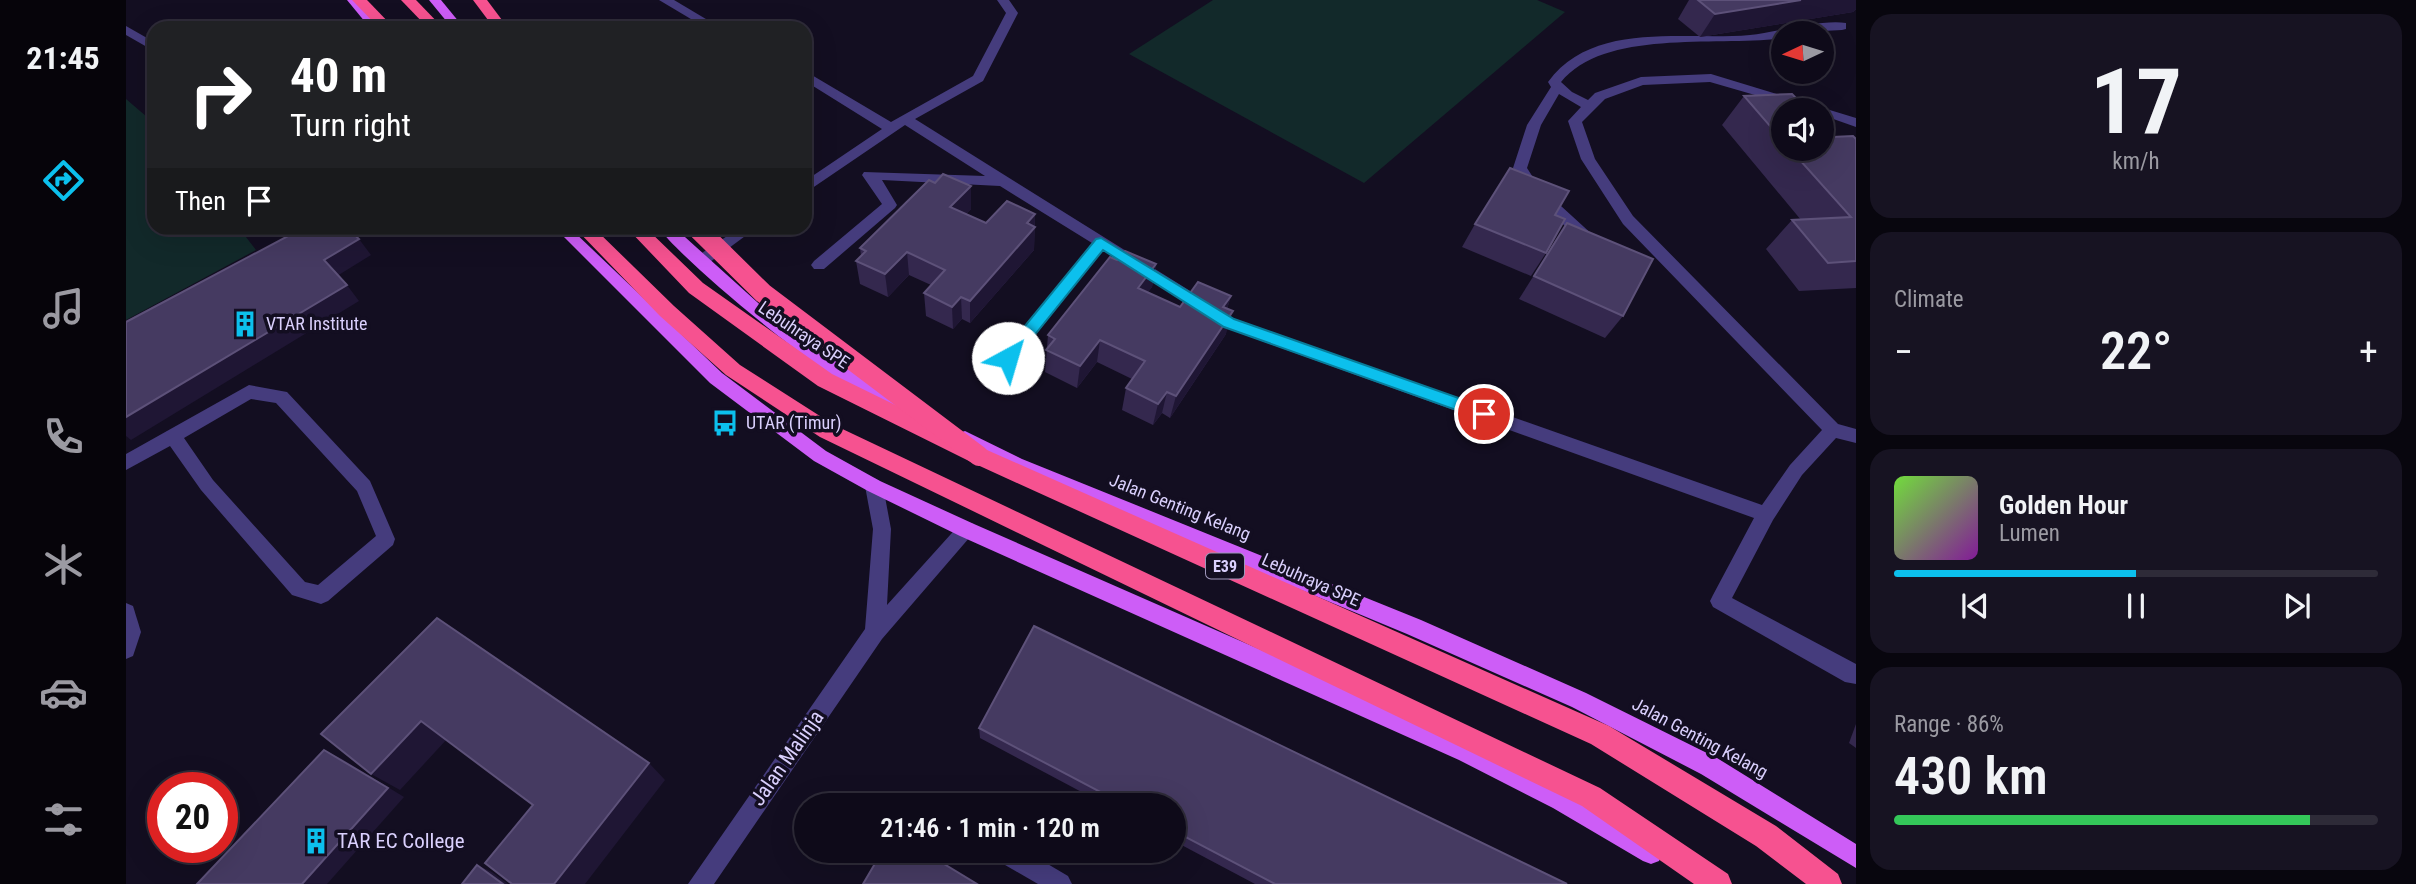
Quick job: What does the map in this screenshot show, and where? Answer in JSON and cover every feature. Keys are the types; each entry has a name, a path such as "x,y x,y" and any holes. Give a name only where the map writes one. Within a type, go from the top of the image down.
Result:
{"highway":[{"path":"359,0 380,21"},
{"path":"408,0 429,21"},
{"path":"480,0 496,21"},
{"path":"591,235 667,311 733,370 827,431 1591,797 1718,884"},
{"name":"Lebuhraya SPE","path":"643,235 696,288 825,380 979,456 1600,735 1766,835 1828,884"},
{"path":"704,235 763,293 979,456"}],"main road":[{"path":"353,0 370,21"},
{"path":"435,0 452,21"},
{"path":"569,235 716,378 820,456 874,486 967,530 1467,752 1620,834 1697,884"},
{"name":"Jalan Genting Kelang","path":"673,235 772,325 854,381 1016,464 1414,627 1578,700 1709,766 1856,857"}],"street":[{"path":"665,0 702,21"},
{"path":"812,183 899,124 978,78 1012,13 1003,0"},
{"path":"1834,27 1842,26"},
{"path":"126,30 147,43"},
{"path":"1590,106 1567,95 1554,82 1560,71 1584,55 1615,45 1771,35"},
{"path":"1780,98 1712,78 1641,81 1600,96 1575,121 1588,159 1628,220 1833,430 1856,436"},
{"path":"812,79 1003,181 1229,323 1766,514"},
{"path":"1558,87 1543,103 1520,168 1533,188 1600,250"},
{"path":"1834,115 1856,123"},
{"path":"819,265 890,205 869,175 1003,181"},
{"path":"701,261 739,235"},
{"path":"1008,358 1101,242"},
{"path":"126,463 172,436 249,392 281,397 364,486 386,538 321,595 299,589 206,485 172,436"},
{"path":"1833,430 1796,470 1766,514 1720,601 1853,675 1856,674"},
{"path":"874,486 882,528 875,632"},
{"name":"Jalan Malinja","path":"700,884 875,632 967,530"},
{"path":"126,612 131,632 126,649"},
{"path":"1024,863 1060,884"}],"green space":[{"path":"1213,0 1537,0 1565,12 1364,183 1129,54"},
{"path":"126,99 147,117 147,235 244,235 256,250 126,320"}],"building":[{"path":"1698,0 1801,0 1715,14"},
{"path":"1792,94 1796,98 1771,98 1771,127 1744,96"},
{"path":"1853,136 1856,139 1856,261 1828,263 1792,220 1851,217 1801,161 1834,161 1834,137"},
{"path":"1510,168 1569,191 1555,215 1565,219 1546,253 1475,224"},
{"path":"943,174 971,186 950,207 986,223 1007,201 1035,214 1027,223 1035,227 970,301 961,297 952,307 924,293 945,270 907,252 885,274 856,261 866,251 860,248 929,180 935,183"},
{"path":"1567,223 1653,259 1623,316 1534,276"},
{"name":"VTAR Institute","path":"290,235 355,235 359,239 324,260 347,285 126,417 126,322"},
{"path":"1125,251 1156,264 1138,288 1180,307 1198,282 1231,296 1223,307 1233,311 1176,396 1167,392 1158,404 1126,388 1145,361 1100,340 1080,366 1046,350 1055,339 1048,335 1110,257 1117,260"},
{"path":"437,618 649,763 554,884 512,884 485,863 533,805 421,721 371,774 321,734"},
{"path":"1034,626 1567,884 1275,884 1186,837 1186,793 1102,793 979,728"},
{"name":"TAR EC College","path":"324,750 388,788 302,884 197,884 217,863 238,863 238,841"},
{"path":"875,863 942,863 977,884 863,884"},
{"path":"477,865 503,884 462,884"}],"place":[{"name":"VTAR Institute","path":"245,324"},
{"name":"UTAR (Timur)","path":"725,423"},
{"name":"TAR EC College","path":"316,841"}],"route":[{"path":"1008,358 1101,242 1229,323 1484,414"}]}
